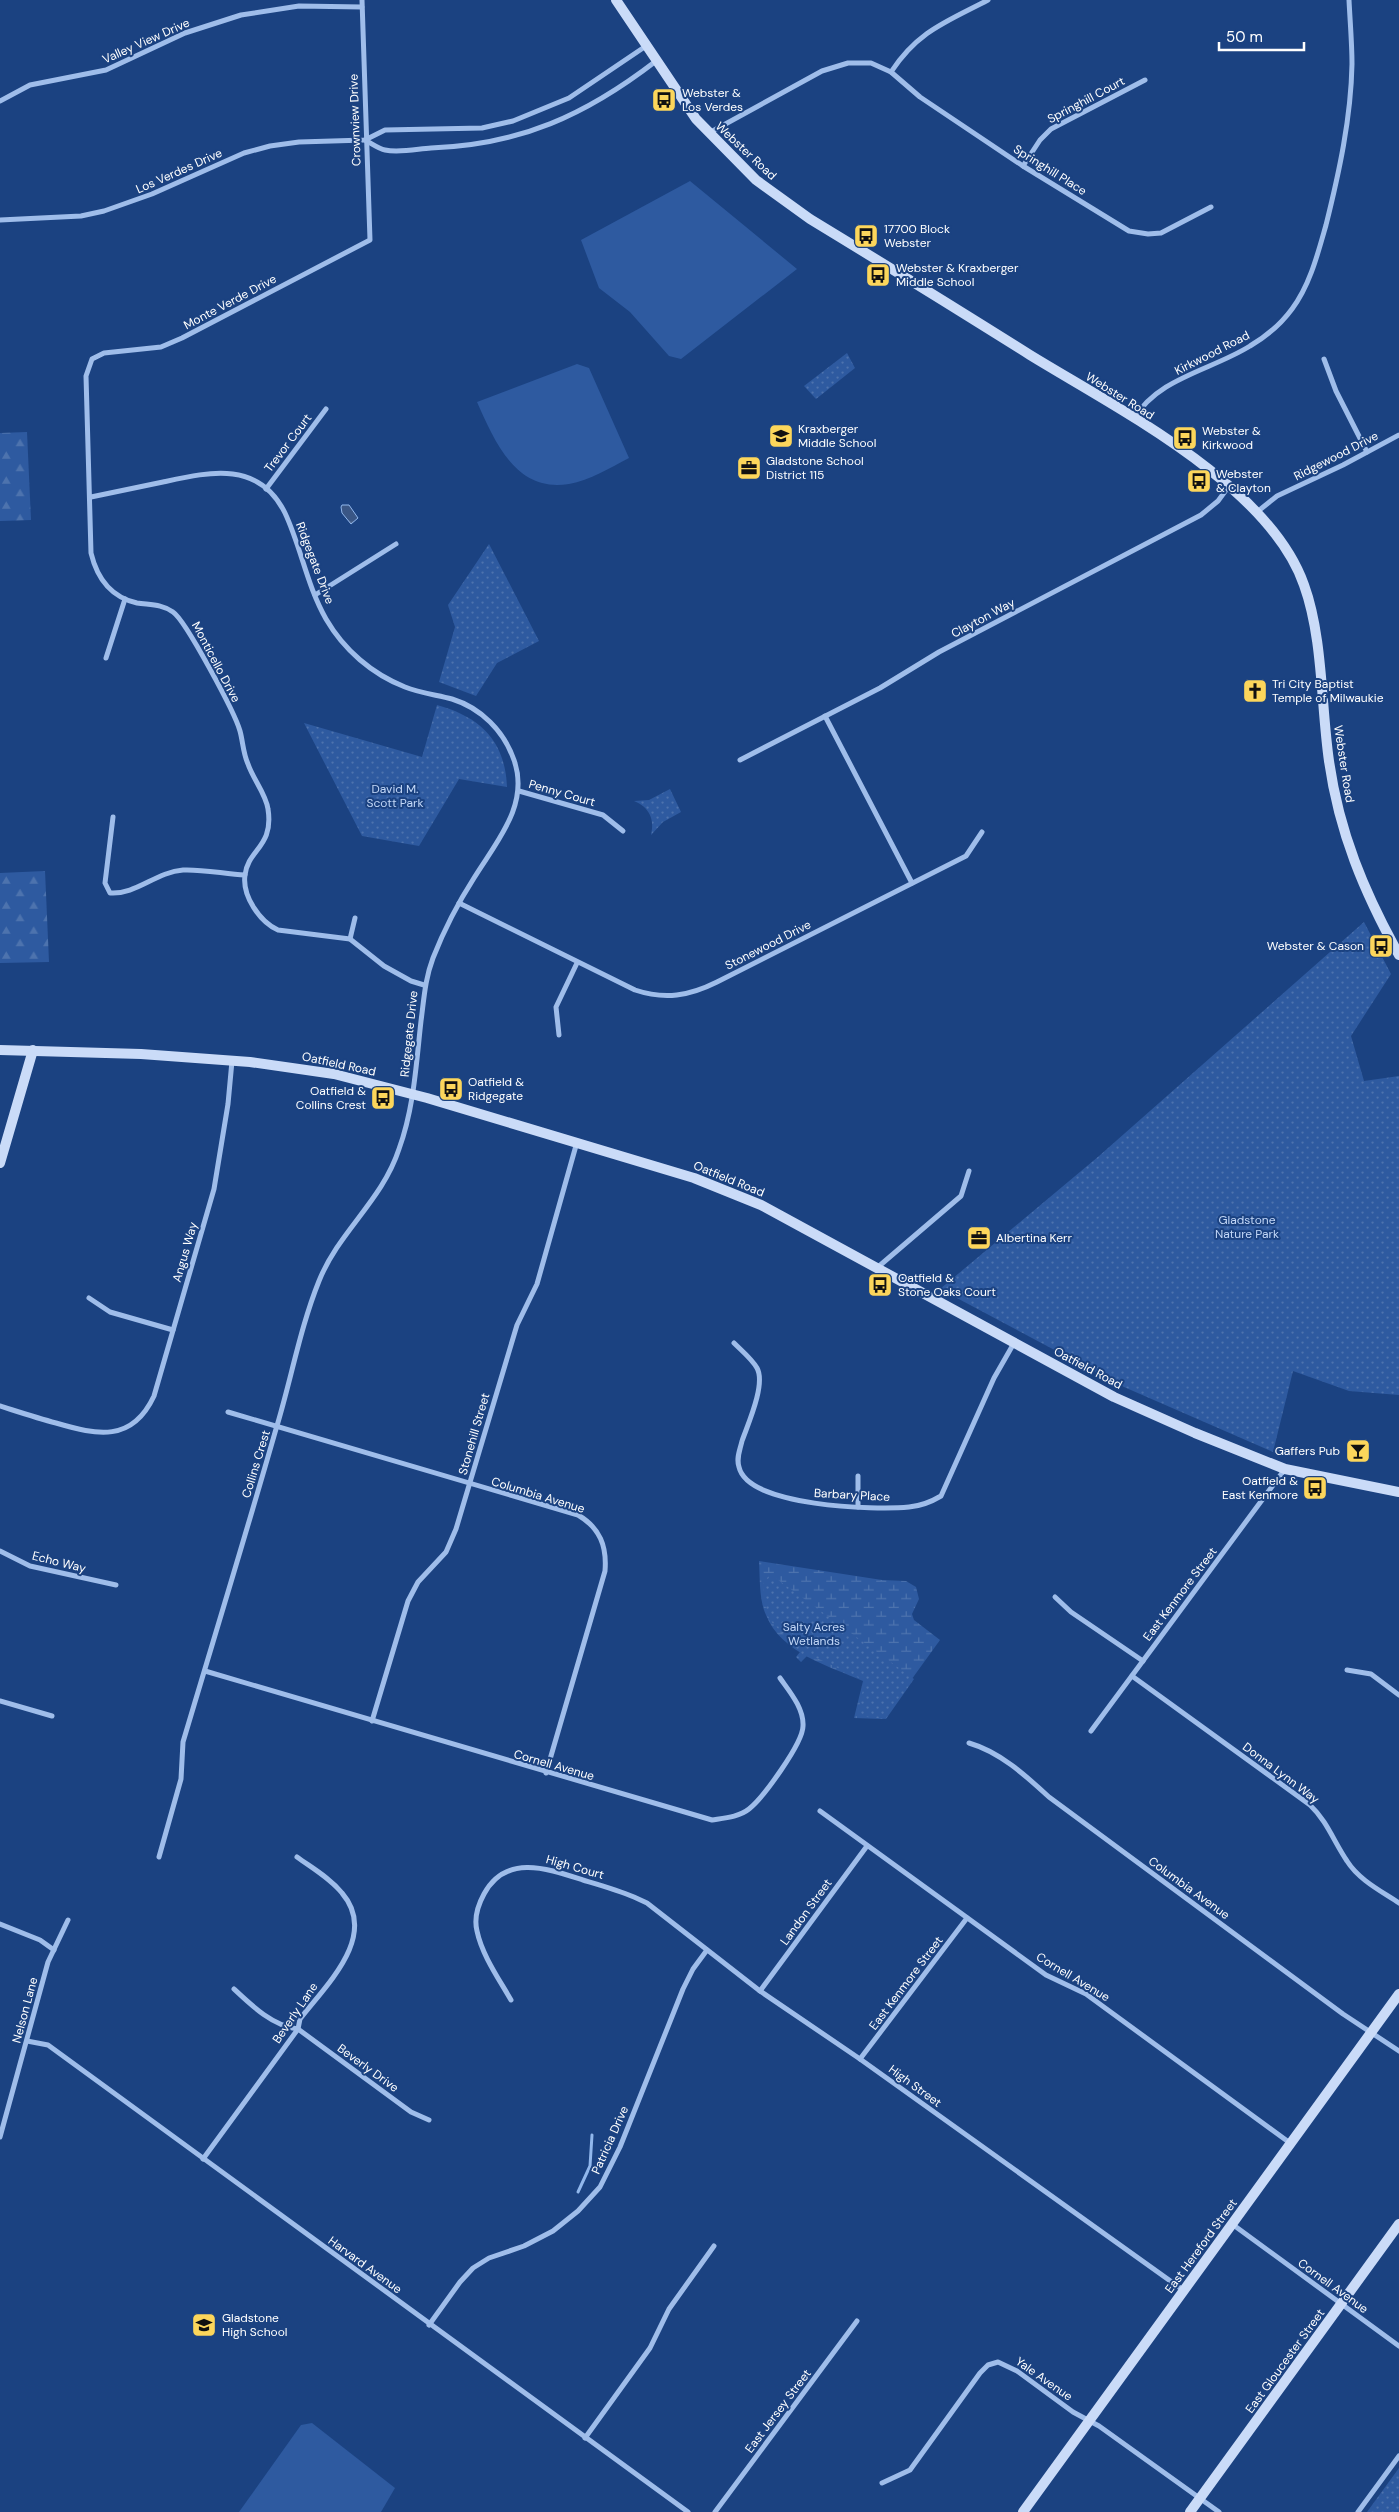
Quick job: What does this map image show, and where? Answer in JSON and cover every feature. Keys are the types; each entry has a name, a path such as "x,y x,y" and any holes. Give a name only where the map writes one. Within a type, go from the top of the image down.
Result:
{"street":[{"name":"Crownview Drive","path":"362,0 365,140 370,240"},
{"name":"Webster Road","path":"616,0 708,133 756,180 810,219 1134,419 1205,467 1257,512 1289,551 1305,587 1312,618 1329,764 1340,818 1361,882 1399,954"},
{"path":"891,72 904,52 920,37 988,0"},
{"name":"Kirkwood Road","path":"1134,419 1141,406 1156,392 1249,347 1282,321 1300,297 1320,246 1341,156 1352,65 1349,0"},
{"name":"Valley View Drive","path":"0,101 30,85 106,70 185,33 241,15 299,6 362,7"},
{"name":"Los Verdes Drive","path":"0,220 81,216 104,211 152,194 244,153 270,146 299,142 365,140 385,130 482,128 513,121 569,98 646,46"},
{"name":"Los Verdes Drive","path":"365,140 385,150 455,148 492,143 530,133 586,108 656,60"},
{"name":"Springhill Place","path":"708,133 835,65 871,63 891,72 920,97 1023,166 1129,231 1148,234 1161,233 1211,207"},
{"name":"Springhill Court","path":"1023,166 1040,140 1051,129 1145,80"},
{"name":"Monte Verde Drive","path":"92,359 104,353 161,347 182,338 370,240"},
{"name":"Monticello Drive","path":"92,359 86,376 92,553 95,568 108,588 125,599 162,606 182,620 240,730 246,762 268,808 269,827 263,846 252,859 245,875"},
{"path":"1324,359 1336,391 1367,452"},
{"name":"Trevor Court","path":"266,489 326,409"},
{"name":"Ridgewood Drive","path":"1257,512 1277,496 1399,435"},
{"name":"Ridgegate Drive","path":"91,497 216,472 243,476 266,489 285,514 315,595 325,618 338,637 370,668 407,688 458,702 478,712 491,722 504,739 513,756 519,792 500,839 459,903 434,956 424,985 413,1094"},
{"name":"Clayton Way","path":"740,760 880,688 940,652 1200,515 1218,501 1229,486"},
{"path":"315,595 396,544"},
{"path":"106,658 125,599"},
{"path":"824,716 912,883"},
{"name":"Penny Court","path":"519,792 603,816 623,831"},
{"path":"113,817 105,882 110,894 123,894 165,874 182,870 245,875 248,895 256,913 268,925 293,934 350,939 384,966 411,981 424,985"},
{"name":"Stonewood Drive","path":"459,903 577,964 635,990 656,996 682,996 717,982 966,856 982,832"},
{"path":"350,939 355,918"},
{"path":"559,1035 556,1007 577,964"},
{"name":"Oatfield Road","path":"0,1050 92,1051 232,1061 334,1074 413,1094 694,1178 744,1197 878,1267 1114,1397 1233,1450 1285,1469 1399,1492"},
{"path":"0,1163 33,1050"},
{"name":"Angus Way","path":"0,1406 91,1434 105,1434 119,1430 139,1419 148,1410 154,1396 214,1190 228,1104 232,1061"},
{"name":"Collins Crest","path":"159,1857 182,1778 184,1742 319,1281 336,1246 372,1203 393,1167 411,1113 413,1094"},
{"name":"Stonehill Street","path":"372,1721 408,1601 418,1582 446,1552 456,1529 517,1325 537,1284 577,1142"},
{"path":"878,1267 961,1196 969,1171"},
{"path":"89,1298 110,1312 173,1330"},
{"name":"Barbary Place","path":"734,1343 757,1367 761,1377 738,1457 742,1476 754,1486 787,1497 820,1505 858,1508 910,1507 927,1504 941,1496 994,1378 1014,1343"},
{"name":"Columbia Avenue","path":"228,1412 578,1515 594,1528 605,1547 605,1570 546,1773"},
{"name":"East Kenmore Street","path":"1091,1731 1285,1469"},
{"path":"858,1476 858,1508"},
{"name":"Echo Way","path":"0,1551 30,1566 116,1585"},
{"path":"1055,1596 1072,1612 1143,1661"},
{"path":"1347,1670 1371,1674 1399,1695"},
{"name":"Cornell Avenue","path":"205,1671 546,1773 712,1820 732,1817 749,1810 799,1743 804,1725 800,1709 780,1678"},
{"name":"Donna Lynn Way","path":"1132,1676 1310,1805 1321,1816 1347,1862 1362,1878 1399,1903"},
{"path":"0,1701 52,1716"},
{"name":"Columbia Avenue","path":"969,1743 989,1748 1028,1778 1048,1797 1344,2014 1372,2031 1399,2051"},
{"name":"Cornell Avenue","path":"820,1811 1046,1975 1086,1994 1290,2143"},
{"name":"Landon Street","path":"760,1991 867,1846"},
{"name":"Beverly Lane","path":"203,2160 298,2029 300,2019 347,1957 355,1936 356,1926 350,1905 344,1894 335,1885 297,1857"},
{"name":"High Court","path":"511,2000 482,1946 477,1930 476,1916 480,1902 487,1889 496,1879 515,1869 537,1866 634,1897"},
{"name":"High Street","path":"634,1897 647,1903 760,1991 860,2059 1184,2290"},
{"name":"East Kenmore Street","path":"860,2059 967,1918"},
{"name":"Nelson Lane","path":"0,2137 48,1962 68,1920"},
{"path":"0,1924 40,1940 54,1950"},
{"name":"Patricia Drive","path":"429,2325 460,2282 473,2268 489,2258 524,2246 553,2231 578,2211 600,2187 620,2147 683,1989 692,1969 706,1950"},
{"name":"Beverly Drive","path":"234,1989 248,2002 283,2027 298,2029 411,2112 430,2120"},
{"name":"East Hereford Street","path":"1023,2512 1399,1994"},
{"name":"Harvard Avenue","path":"27,2041 48,2046 688,2512"},
{"name":"Cornell Avenue","path":"1232,2224 1399,2346"},
{"name":"East Gloucester Street","path":"1190,2512 1399,2224"},
{"path":"585,2438 650,2348 669,2309 714,2246"},
{"name":"East Jersey Street","path":"715,2512 857,2321"},
{"name":"Yale Avenue","path":"882,2483 910,2470 988,2365 998,2362 1005,2364 1089,2421 1219,2512"},
{"path":"1358,2512 1399,2456"}],"green space":[{"path":"690,181 797,269 681,359 669,356 630,312 599,288 581,240"},
{"path":"847,353 855,368 816,399 804,386"},
{"path":"577,364 589,368 629,458 585,480 569,484 551,485 535,481 521,473 500,448 477,402"},
{"path":"27,432 31,520 0,521 0,433"},
{"path":"489,544 539,641 497,663 476,696 439,682 455,627 448,605"},
{"name":"David M. Scott Park","path":"437,705 466,716 487,733 501,756 507,787 459,779 419,846 362,836 304,723 422,757"},
{"path":"670,789 681,812 663,822 651,835 652,824 650,814 644,807 634,801 649,800"},
{"path":"45,871 49,962 0,963 0,873"},
{"name":"Gladstone Nature Park","path":"1364,922 1391,974 1351,1036 1364,1081 1399,1076 1399,1395 1349,1391 1293,1371 1273,1452 1124,1387 940,1289 1099,1156"},
{"path":"759,1561 882,1580 906,1581 916,1587 919,1599 912,1614 914,1620 940,1640 883,1719 854,1718 863,1681 807,1657 794,1649 773,1628 762,1603"},
{"name":"Salty Acres Wetlands","path":"770,1574 914,1679 886,1719 857,1716 865,1681 819,1659 807,1656 801,1662 796,1657 800,1652 767,1617 763,1584"},
{"path":"312,2423 395,2488 381,2512 239,2512 301,2425"},
{"path":"1399,2468 1399,2512 1367,2512"}],"water":[{"path":"342,505 349,505 358,518 351,524 342,513"}],"waterway":[{"path":"578,2192 590,2166 592,2135"}],"place":[{"name":"Webster & Los Verdes","path":"664,100"},
{"name":"17700 Block Webster","path":"866,236"},
{"name":"Webster & Kraxberger Middle School","path":"878,275"},
{"name":"Kraxberger Middle School","path":"781,436"},
{"name":"Webster & Kirkwood","path":"1185,438"},
{"name":"Gladstone School District 115","path":"749,468"},
{"name":"Webster & Clayton","path":"1199,481"},
{"name":"Tri City Baptist Temple of Milwaukie","path":"1255,691"},
{"name":"Webster & Cason","path":"1381,946"},
{"name":"Oatfield & Ridgegate","path":"451,1089"},
{"name":"Oatfield & Collins Crest","path":"383,1098"},
{"name":"Albertina Kerr","path":"979,1238"},
{"name":"Oatfield & Stone Oaks Court","path":"880,1285"},
{"name":"Gaffers Pub","path":"1358,1451"},
{"name":"Oatfield & East Kenmore","path":"1315,1488"},
{"name":"Gladstone High School","path":"204,2325"}]}
